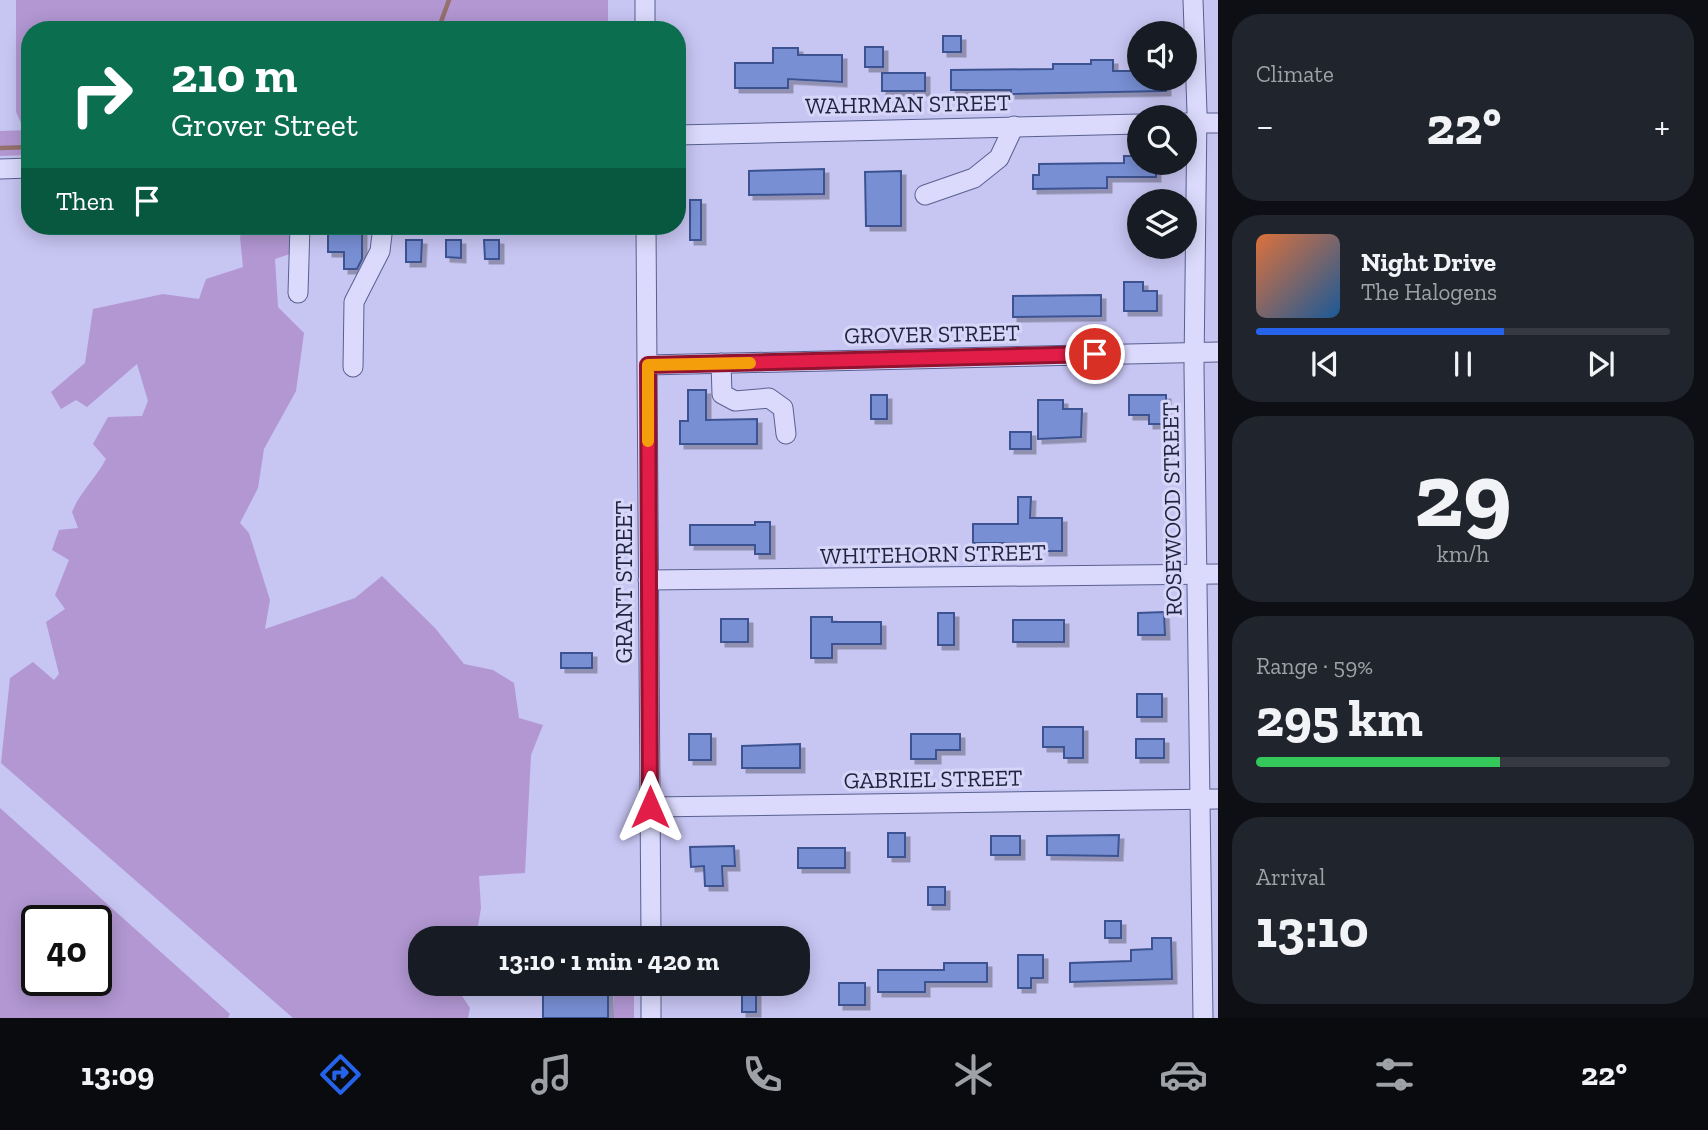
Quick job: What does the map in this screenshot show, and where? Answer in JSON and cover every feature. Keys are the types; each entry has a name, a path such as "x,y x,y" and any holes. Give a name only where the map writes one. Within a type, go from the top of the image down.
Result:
{"street":[{"path":"645,0 645,21"},
{"name":"ROSEWOOD STREET","path":"1190,105 1193,0"},
{"path":"1197,123 1218,123"},
{"name":"WAHRMAN STREET","path":"686,135 1127,124"},
{"path":"925,195 974,178 999,158 1014,127"},
{"path":"0,169 21,168"},
{"name":"ROSEWOOD STREET","path":"1191,175 1197,575 1210,799 1203,1018"},
{"path":"298,293 300,235"},
{"path":"353,367 354,302 380,251 382,235"},
{"name":"GRANT STREET","path":"646,235 651,926"},
{"name":"GROVER STREET","path":"648,365 1218,352"},
{"path":"722,363 722,394 735,401 769,398 783,408 786,433"},
{"name":"WHITEHORN STREET","path":"649,580 1218,574"},
{"name":"GABRIEL STREET","path":"650,807 1210,799"},
{"path":"651,996 651,1018"}],"shaded area":[{"path":"16,0 608,0 608,21 21,21 21,123 16,112"},
{"path":"21,130 21,155 0,156 0,131"},
{"path":"241,235 309,235 308,248 275,259 278,307 304,333 296,391 264,449 258,488 240,523 249,533 270,600 265,629 355,598 382,576 435,628 464,664 493,670 514,683 519,718 543,725 531,755 525,873 479,876 481,908 478,926 408,926 408,996 462,996 470,1008 468,1018 293,1018 1,763 10,678 33,662 54,680 59,674 46,622 65,609 55,595 69,560 52,550 59,530 78,528 72,512 106,459 93,444 108,417 142,416 148,401 137,364 87,407 76,400 61,409 51,392 85,363 93,309 163,294 199,299 206,279 243,267"},
{"path":"0,808 108,905 21,905 21,996 112,996 112,908 230,1014 228,1018 0,1018"},
{"path":"614,996 634,996 634,1018 613,1018"}],"building":[{"path":"943,36 961,36 961,52 943,52"},
{"path":"865,47 883,47 883,67 865,67"},
{"path":"773,48 798,48 798,55 842,55 842,82 788,79 788,88 735,88 735,63 773,63"},
{"path":"1091,60 1113,60 1113,71 1127,71 1127,91 1166,91 1011,94 1011,90 951,90 951,70 1053,69 1053,64 1091,64"},
{"path":"882,73 925,73 925,91 882,91"},
{"path":"1124,156 1127,156 1127,175 1156,177 1107,177 1107,188 1033,189 1033,175 1039,175 1039,164 1124,163"},
{"path":"824,169 824,194 749,195 749,171"},
{"path":"901,171 901,226 866,226 865,172"},
{"path":"690,200 701,200 701,240 690,240"},
{"path":"328,235 362,235 362,259 357,269 344,269 344,252 328,252"},
{"path":"406,240 422,240 421,262 406,262"},
{"path":"446,240 461,240 461,258 446,257"},
{"path":"484,240 499,240 499,259 485,259"},
{"path":"1124,282 1143,282 1143,291 1157,291 1157,311 1124,311"},
{"path":"1101,295 1101,316 1013,317 1013,296"},
{"path":"688,390 706,390 706,420 757,419 757,444 680,444 680,421 688,421"},
{"path":"871,395 887,395 887,419 871,419"},
{"path":"1129,395 1166,395 1166,424 1149,424 1149,415 1129,415"},
{"path":"1038,400 1063,400 1063,409 1082,409 1081,437 1038,439"},
{"path":"1010,432 1031,432 1031,449 1010,449"},
{"path":"1018,497 1031,497 1030,518 1062,518 1062,551 1045,551 1045,543 973,543 973,524 1018,524"},
{"path":"755,522 770,522 770,554 755,554 755,545 690,545 690,525 755,525"},
{"path":"1164,612 1165,635 1138,635 1138,613"},
{"path":"938,613 954,613 954,645 938,645"},
{"path":"811,617 832,617 832,622 881,622 881,644 832,644 832,658 811,658"},
{"path":"721,619 748,619 748,642 721,642"},
{"path":"1013,620 1064,620 1064,642 1013,642"},
{"path":"561,653 592,653 592,668 561,668"},
{"path":"1137,694 1162,694 1162,717 1137,717"},
{"path":"1043,727 1083,727 1083,758 1064,758 1064,747 1043,747"},
{"path":"689,734 711,734 711,760 689,760"},
{"path":"911,734 960,734 960,750 936,750 936,759 911,759"},
{"path":"1136,739 1164,739 1164,758 1136,758"},
{"path":"800,744 800,768 742,768 742,746"},
{"path":"888,833 905,833 905,857 888,857"},
{"path":"1119,835 1118,856 1047,855 1047,836"},
{"path":"991,836 1020,836 1020,855 991,855"},
{"path":"734,846 735,866 722,866 723,886 705,886 704,866 691,867 690,847"},
{"path":"798,848 845,848 845,868 798,868"},
{"path":"928,887 945,887 945,905 928,905"},
{"path":"1105,921 1121,921 1121,938 1105,938"},
{"path":"1152,938 1171,938 1172,979 1070,982 1070,963 1131,961 1131,950 1152,949"},
{"path":"1018,955 1043,955 1043,978 1031,978 1031,988 1018,988"},
{"path":"944,963 987,963 987,982 925,982 925,992 878,992 878,970 944,970"},
{"path":"839,983 865,983 865,1005 839,1005"},
{"path":"543,996 608,996 608,1018 543,1018"},
{"path":"742,996 756,996 756,1012 742,1012"}],"waterway":[{"path":"441,21 449,0"},
{"path":"0,148 21,147"}],"slow traffic":[{"path":"648,441 648,365 750,363"}],"route":[{"path":"650,807 648,365 1095,354"}]}
